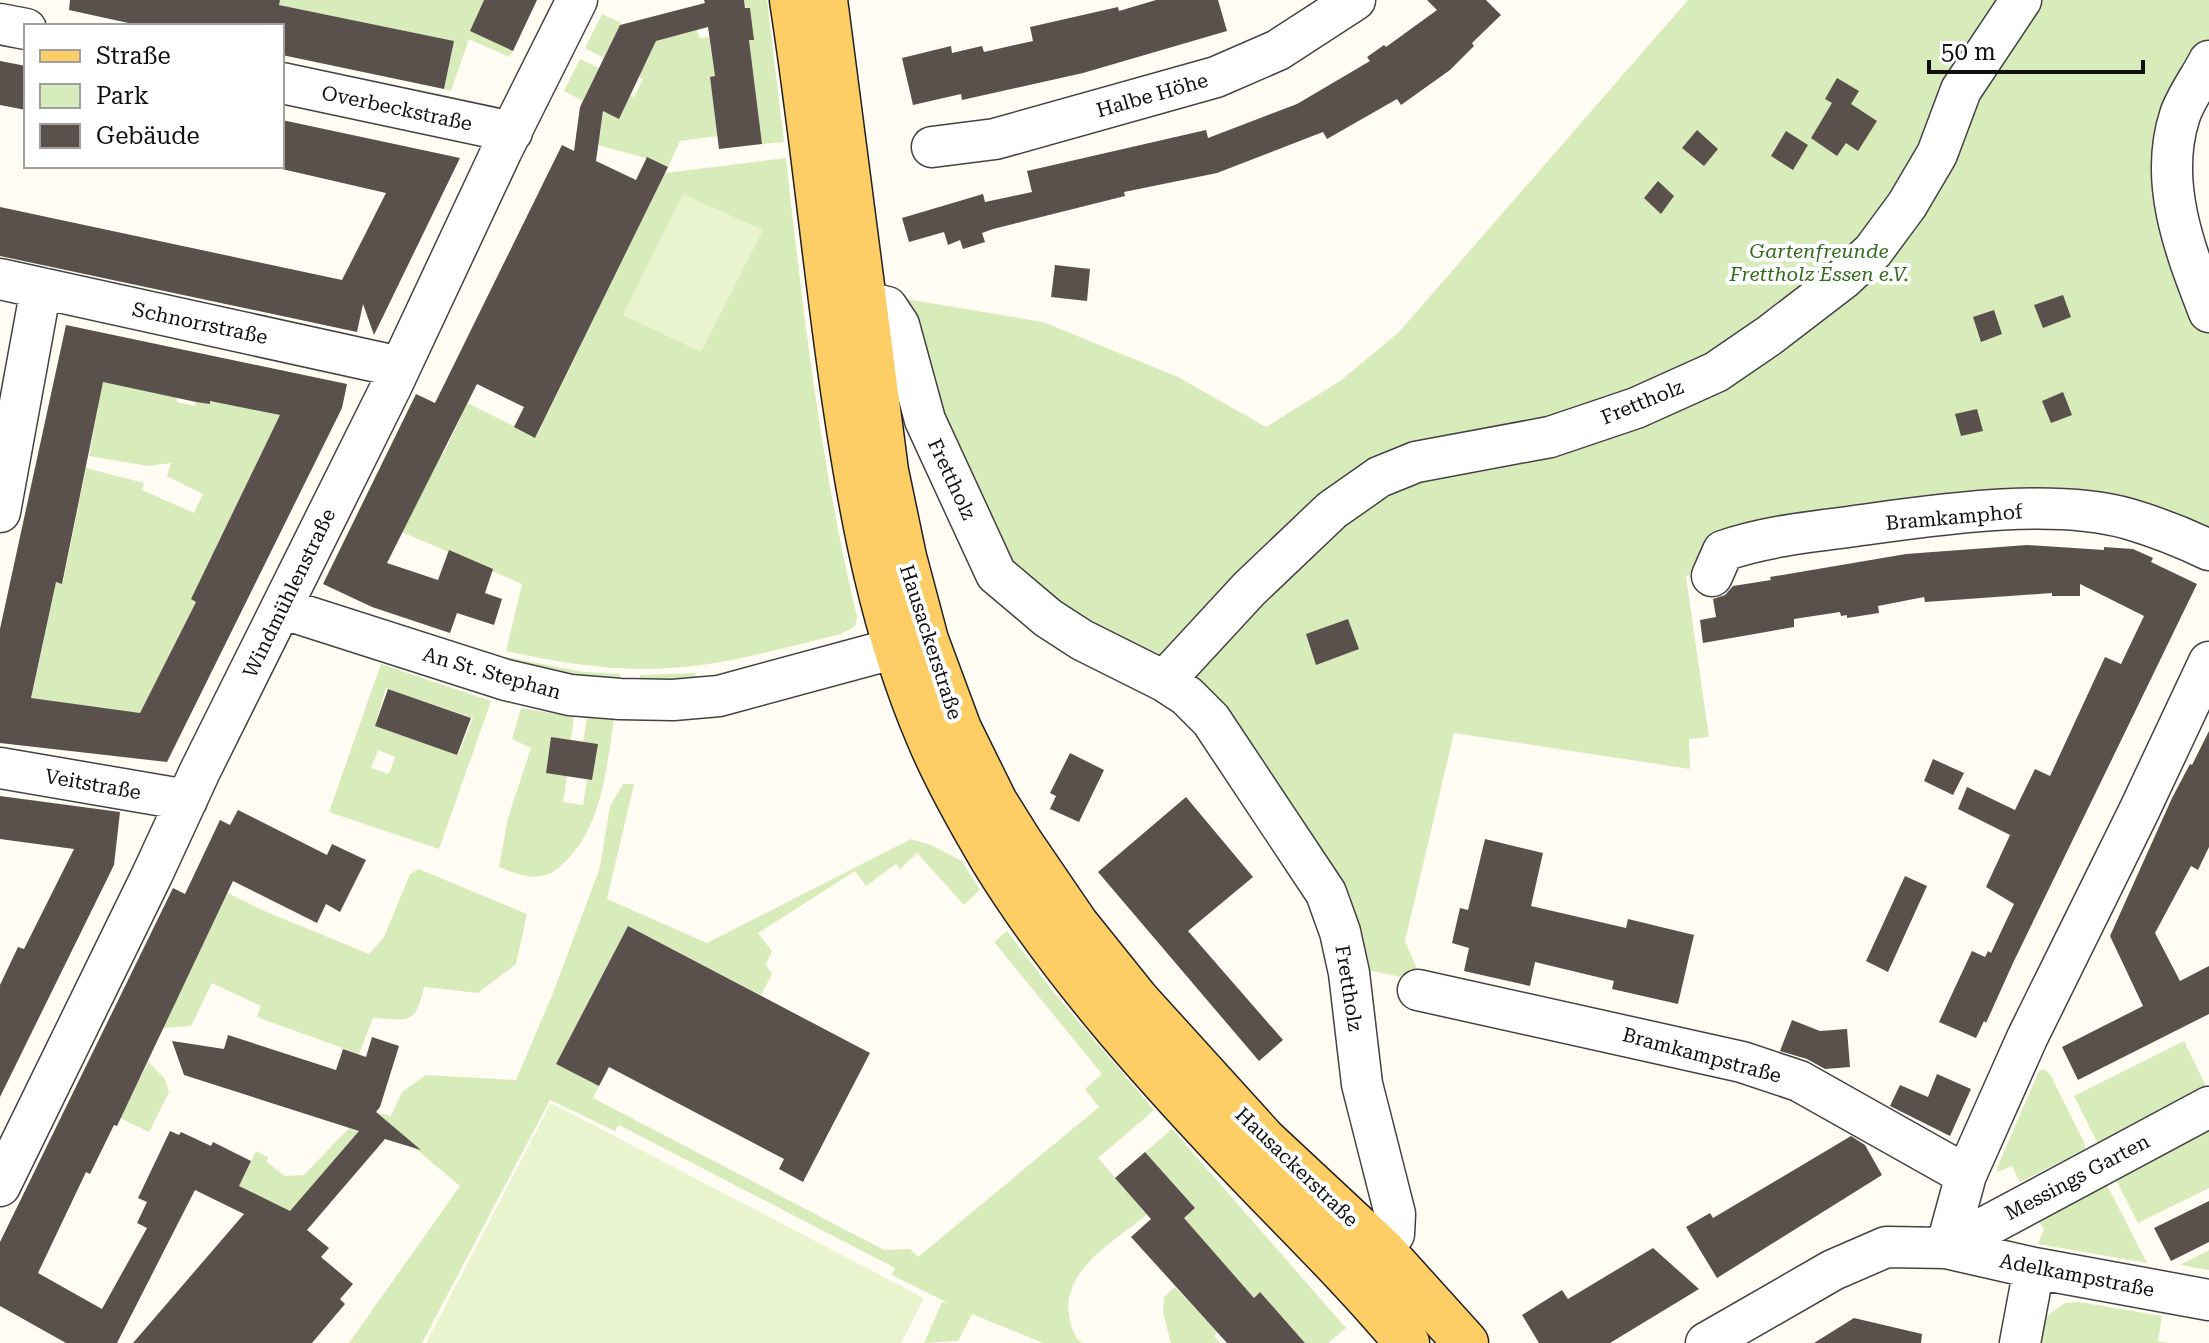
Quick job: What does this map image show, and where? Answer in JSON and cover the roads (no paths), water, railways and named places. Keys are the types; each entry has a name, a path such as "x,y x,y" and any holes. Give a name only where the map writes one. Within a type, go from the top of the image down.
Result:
{"main road":[{"name":"Hausackerstraße","path":"792,0 858,491 896,648 929,739 993,860 1053,946 1117,1027 1244,1168 1377,1306 1407,1343"},
{"name":"Hausackerstraße","path":"825,0 886,471 907,571 926,640 959,729 995,802 1020,842 1076,924 1137,1000 1264,1140 1382,1250 1466,1343"}],"street":[{"name":"Windmühlenstraße","path":"0,1186 577,0"},
{"name":"Halbe Höhe","path":"932,147 995,139 1216,77 1278,50 1355,0"},
{"name":"Frettholz","path":"1164,681 1249,589 1332,510 1379,477 1416,462 1550,437 1636,408 1716,372 1843,279 1873,251 1907,205 1937,154 1961,90 2021,0"},
{"path":"0,24 24,29"},
{"path":"2209,61 2181,113 2171,154 2173,196 2187,256 2209,312"},
{"name":"Overbeckstraße","path":"284,83 512,132"},
{"name":"Schnorrstraße","path":"0,279 400,367"},
{"path":"0,512 41,288"},
{"name":"Frettholz","path":"863,301 887,307 899,325 925,420 996,574 1024,601 1059,626 1187,696 1211,720 1326,893 1340,932 1349,973 1362,1084 1395,1214 1394,1234 1382,1250"},
{"name":"Bramkamphof","path":"1712,576 1723,551 1753,540 2002,510 2068,510 2127,519 2209,550"},
{"name":"An St. Stephan","path":"281,608 506,680 570,695 608,698 673,700 719,696 896,648"},
{"path":"1946,1248 1966,1175 2068,952 2209,662"},
{"name":"Veitstraße","path":"0,768 187,800"},
{"name":"Bramkampstraße","path":"1418,990 1713,1055 1799,1081 1966,1175"},
{"name":"Messings Garten","path":"1946,1248 2209,1107"},
{"name":"Adelkampstraße","path":"1706,1343 1833,1270 1886,1247 1946,1248 2034,1268 2209,1300"},
{"path":"2020,1343 2034,1268"}],"park label":[{"name":"Gartenfreunde Frettholz Essen e.V.","path":"1819,262"}]}
